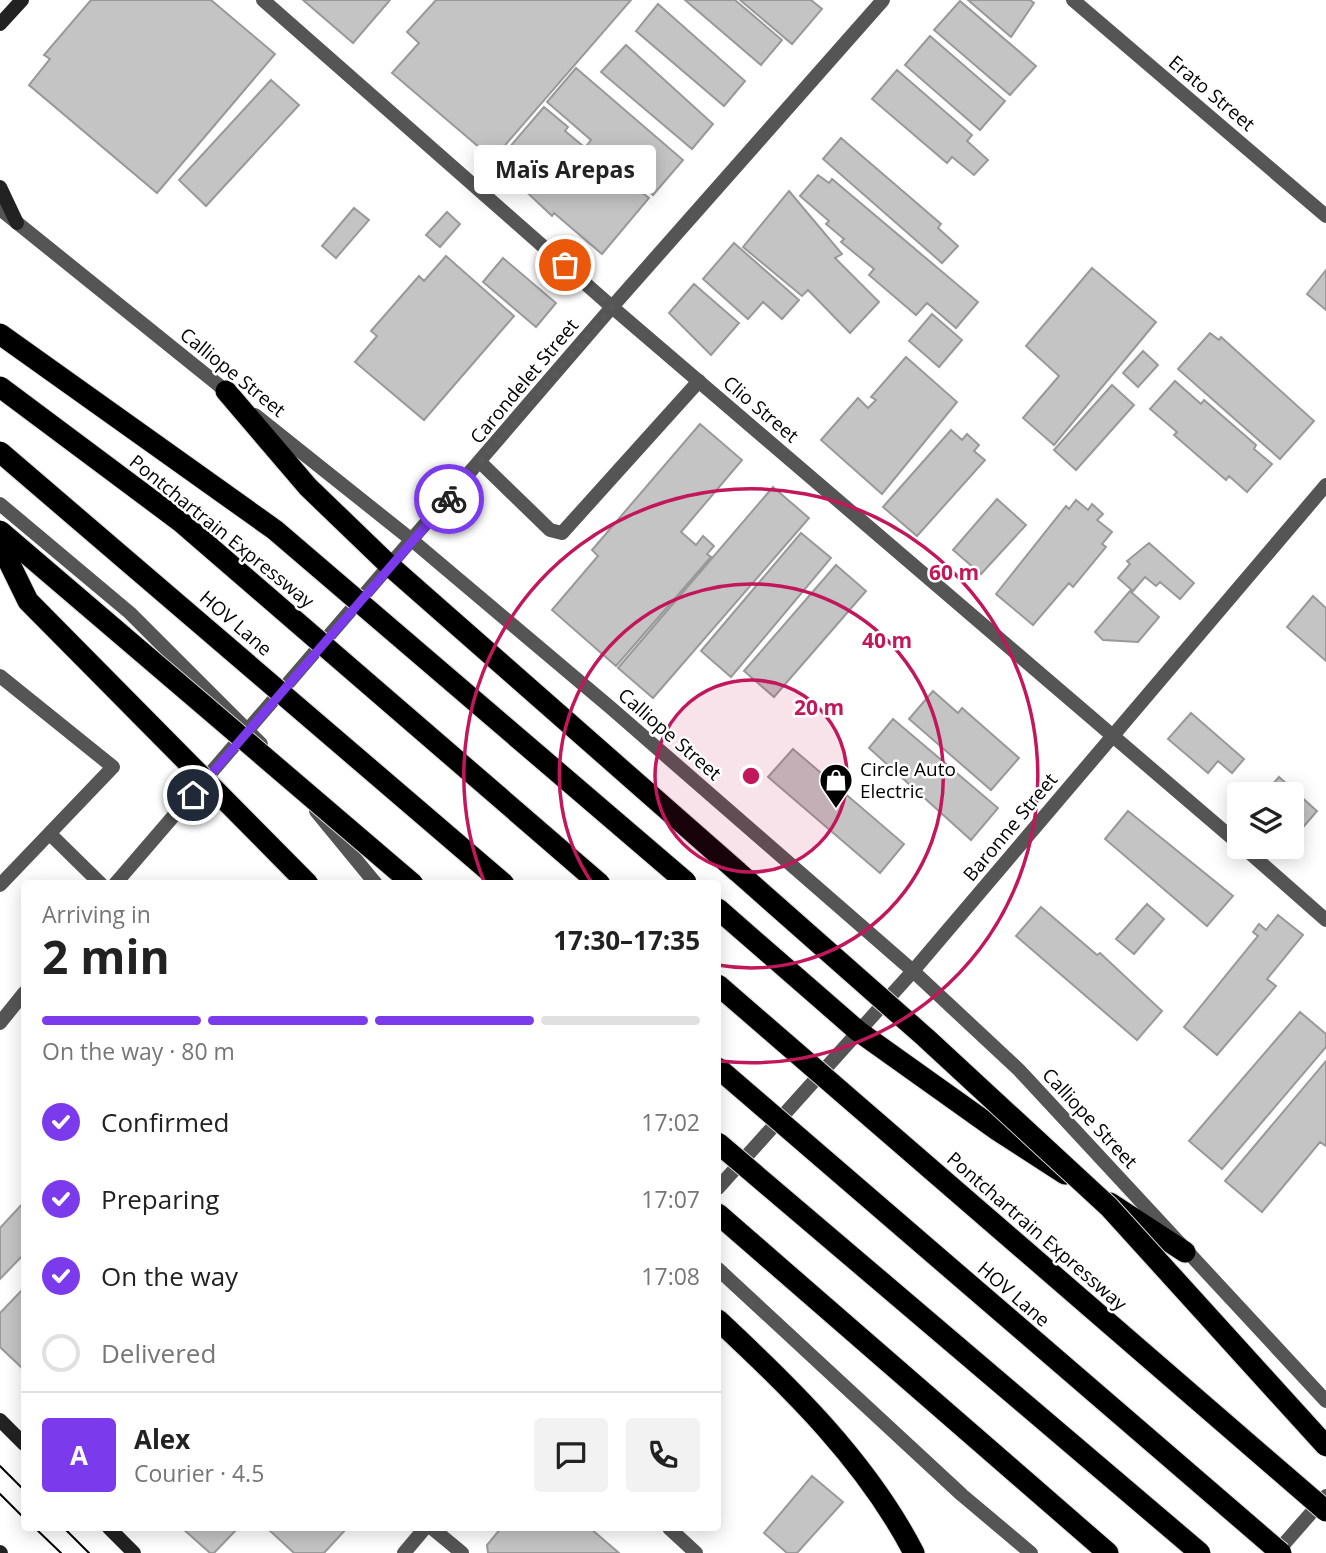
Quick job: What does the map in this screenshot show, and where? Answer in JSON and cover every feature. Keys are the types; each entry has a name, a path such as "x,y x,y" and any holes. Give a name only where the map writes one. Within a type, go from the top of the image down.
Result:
{"highway":[{"path":"0,334 275,530 683,880"},
{"name":"Pontchartrain Expressway","path":"0,387 181,522 595,880"},
{"path":"226,391 308,487 390,566 926,1038 1109,1207 1326,1447"},
{"name":"HOV Lane","path":"0,452 499,880"},
{"path":"0,531 408,880"},
{"path":"0,544 28,601 305,880"},
{"path":"721,912 858,1031 997,1130 1185,1252"},
{"name":"Pontchartrain Expressway","path":"721,988 1326,1511"},
{"name":"HOV Lane","path":"721,1071 1278,1553"},
{"path":"721,1146 1200,1553"},
{"path":"721,1217 1108,1553"},
{"path":"721,1323 784,1381 853,1460 893,1513 914,1553"}],"main road":[{"path":"0,24 22,0"},
{"path":"0,187 17,223"},
{"path":"0,1420 21,1441"},
{"path":"112,1531 134,1553"}],"street":[{"name":"Clio Street","path":"263,0 612,307 1227,833"},
{"name":"Carondelet Street","path":"119,880 481,463 612,307 883,0"},
{"name":"Erato Street","path":"1073,0 1326,216"},
{"name":"Calliope Street","path":"0,209 413,541 611,708 913,971 1019,1070 1326,1401"},
{"path":"481,463 550,530 562,533 699,382"},
{"name":"Baronne Street","path":"721,1185 913,971 1326,485"},
{"path":"0,504 130,613 250,731 373,880"},
{"path":"0,676 113,767 0,885"},
{"path":"50,834 97,880"},
{"name":"Clio Street","path":"1257,859 1326,919"},
{"path":"0,1023 21,997"},
{"path":"721,1272 962,1495 1031,1553"},
{"path":"1278,1553 1326,1496"},
{"path":"404,1553 422,1531"},
{"path":"436,1531 462,1553"},
{"path":"672,1531 696,1553"}],"building":[{"path":"91,0 211,0 275,54 157,193 29,85 50,59 44,55"},
{"path":"303,0 390,0 353,43"},
{"path":"436,0 631,0 493,159 392,73 419,43 407,32"},
{"path":"685,0 735,0 782,40 761,65"},
{"path":"740,0 811,0 822,9 792,44"},
{"path":"968,0 1030,0 1034,3 1011,37"},
{"path":"960,1 1036,66 1010,95 934,30"},
{"path":"658,4 745,81 724,106 636,31"},
{"path":"930,36 1005,101 980,130 905,65"},
{"path":"626,45 713,124 692,149 601,72"},
{"path":"576,68 683,160 653,195 604,153 601,157 587,145 591,140 547,102"},
{"path":"897,70 972,135 967,141 988,160 974,175 952,157 947,163 872,99"},
{"path":"271,80 299,105 206,206 179,180"},
{"path":"544,107 568,127 565,131 588,150 576,164 588,175 600,161 649,198 602,254 554,213 552,216 496,163"},
{"path":"841,138 941,224 938,228 958,246 942,263 823,159"},
{"path":"818,175 829,183 832,179 978,302 956,328 927,303 916,315 869,275 874,269 841,242 844,239 826,224 829,221 800,196"},
{"path":"789,191 842,254 835,258 879,302 850,333 808,290 802,296 743,247"},
{"path":"354,208 369,220 336,258 322,246"},
{"path":"447,212 460,224 440,247 426,235"},
{"path":"734,243 799,300 782,319 763,302 748,319 703,279"},
{"path":"446,256 514,316 424,420 355,362 377,336 371,331 419,276 424,281"},
{"path":"503,258 556,303 536,327 483,282"},
{"path":"1092,268 1156,322 1054,445 1023,418 1059,376 1026,346"},
{"path":"1326,270 1326,310 1307,294"},
{"path":"694,284 739,323 711,355 669,313"},
{"path":"932,314 962,340 939,367 909,341"},
{"path":"1210,333 1219,340 1221,337 1314,421 1280,459 1178,369"},
{"path":"1143,351 1158,365 1138,387 1123,373"},
{"path":"906,357 957,402 882,494 821,440 858,398 868,408 876,400 871,397"},
{"path":"1175,381 1201,404 1204,400 1256,445 1254,449 1272,464 1247,492 1229,476 1226,480 1174,435 1177,432 1150,409"},
{"path":"1112,385 1134,405 1076,470 1054,450"},
{"path":"700,424 742,460 681,532 696,545 703,536 714,546 707,554 711,557 616,666 552,610 598,556 592,550"},
{"path":"951,430 962,440 967,434 979,445 974,451 985,460 917,536 883,507"},
{"path":"773,487 809,518 653,698 618,668"},
{"path":"997,499 1026,525 981,574 953,550"},
{"path":"1076,500 1088,510 1092,504 1103,514 1097,520 1112,532 1102,544 1106,547 1073,587 1069,583 1033,625 996,594 1066,506 1069,509"},
{"path":"801,533 831,558 731,677 701,651"},
{"path":"1149,543 1194,583 1180,599 1160,582 1156,586 1145,577 1133,591 1118,578 1130,564 1127,561"},
{"path":"836,565 866,591 774,697 744,671"},
{"path":"1130,591 1159,617 1138,642 1103,640 1095,632"},
{"path":"1313,596 1326,608 1326,661 1287,627"},
{"path":"933,691 958,713 962,708 1019,758 991,790 909,719"},
{"path":"1191,713 1244,759 1232,773 1218,761 1208,773 1168,739"},
{"path":"893,719 998,808 971,840 869,748"},
{"name":"Circle Auto Electric","path":"793,749 904,844 880,873 768,777"},
{"path":"1304,799 1317,811 1304,826"},
{"path":"1128,811 1233,896 1207,926 1105,839"},
{"path":"1147,904 1164,919 1134,954 1116,939"},
{"path":"1041,907 1097,955 1100,953 1162,1011 1137,1040 1016,936"},
{"path":"1278,915 1303,935 1267,979 1276,986 1217,1055 1184,1027 1258,936 1253,932 1259,924 1266,930"},
{"path":"1300,1012 1326,1034 1326,1047 1222,1169 1189,1141"},
{"path":"1326,1061 1326,1146 1320,1142 1262,1212 1225,1181"},
{"path":"21,1205 21,1257 0,1279 0,1228"},
{"path":"21,1291 21,1367 0,1347 0,1313"},
{"path":"812,1476 843,1502 797,1553 787,1553 764,1533"},
{"path":"185,1531 235,1531 214,1553 210,1553"},
{"path":"270,1531 344,1531 324,1553 294,1553"},
{"path":"499,1531 593,1531 619,1553 488,1553 487,1545"}],"tram line":[{"path":"0,1466 21,1487"},
{"path":"0,1494 21,1515"},
{"path":"38,1531 61,1553"},
{"path":"67,1531 89,1553"}],"way so far":[{"path":"449,499 612,307 565,265"}],"place":[{"name":"Maïs Arepas","path":"565,265"},
{"name":"Circle Auto Electric","path":"836,810"}],"route":[{"path":"193,795 449,499"}]}
